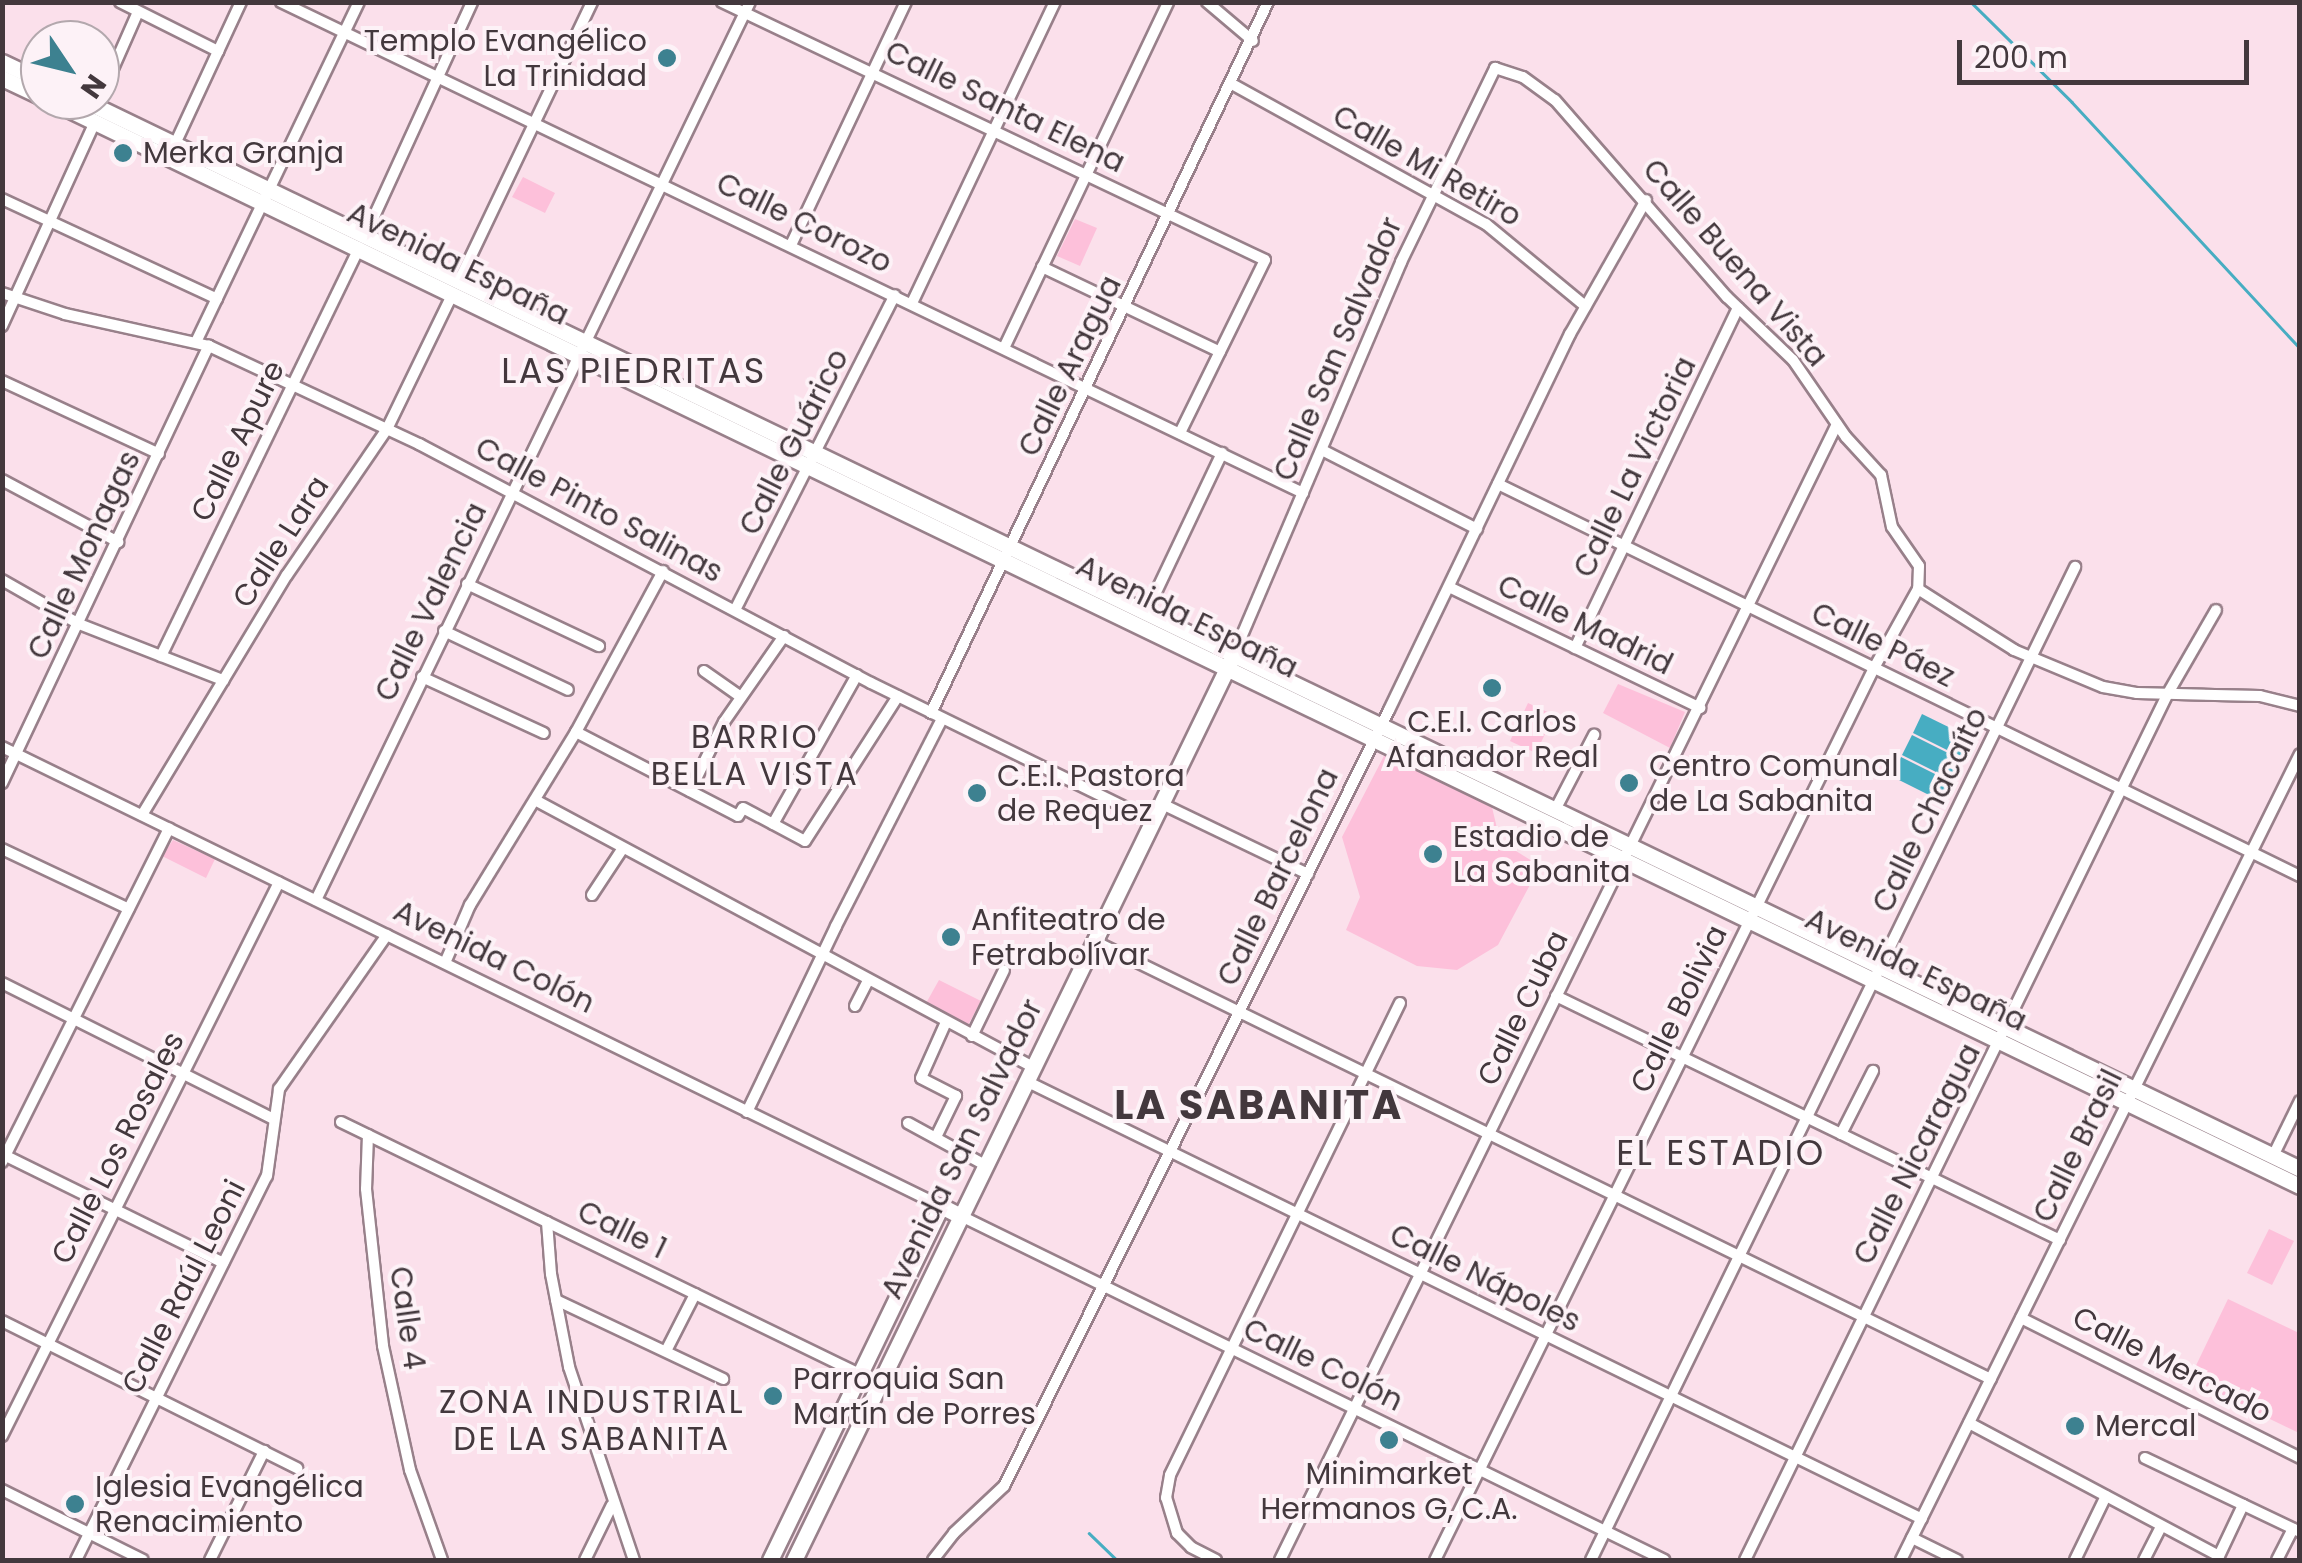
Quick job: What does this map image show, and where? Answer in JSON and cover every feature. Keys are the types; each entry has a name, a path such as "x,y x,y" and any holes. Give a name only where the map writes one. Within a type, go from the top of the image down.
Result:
{"main road":[{"name":"Avenida España","path":"120,117 267,195"},
{"name":"Avenida España","path":"120,118 267,195 2131,1096 2300,1186"},
{"name":"Avenida España","path":"1008,552 1146,611 1231,660"},
{"name":"Avenida San Salvador","path":"794,1560 1231,660"},
{"name":"Avenida España","path":"1379,732 1555,810 1628,853"},
{"name":"Avenida España","path":"2131,1096 2300,1169"},
{"name":"Avenida San Salvador","path":"770,1560 941,1206"},
{"name":"Avenida Colón","path":"941,1206 960,1216"}],"street":[{"path":"120,2 218,51"},
{"path":"175,144 241,2"},
{"name":"Calle Corozo","path":"281,2 662,182 1303,494"},
{"path":"196,342 359,2"},
{"name":"Calle Apure","path":"161,656 295,386 472,2"},
{"name":"Calle Lara","path":"142,815 287,575 387,429 592,2"},
{"name":"Calle Santa Elena","path":"722,2 747,7 1265,260 1220,352"},
{"path":"791,245 906,2"},
{"path":"912,303 1055,2"},
{"path":"1004,348 1168,2"},
{"path":"1208,2 1252,40"},
{"name":"Calle Aragua","path":"748,1112 937,716 1008,552 1268,2"},
{"name":"Calle Valencia","path":"316,900 747,7"},
{"path":"120,51 138,12"},
{"name":"Calle San Salvador","path":"1231,660 1432,193 1495,68"},
{"name":"Calle Buena Vista","path":"1495,68 1523,77 1546,92 1738,308 1784,350 1837,424 1884,480 1892,526 1920,566 1918,589"},
{"name":"Calle Mi Retiro","path":"1232,84 1501,234 1585,306"},
{"path":"2,326 89,120"},
{"path":"2,200 217,299"},
{"name":"Calle Barcelona","path":"933,1560 954,1533 1004,1486 1379,732 1585,306 1646,200"},
{"path":"1042,267 1220,352 1180,433"},
{"name":"Calle Pinto Salinas","path":"2,293 65,314 209,346 512,492 857,675 1153,822"},
{"name":"Calle Guárico","path":"735,610 896,295"},
{"name":"Calle La Victoria","path":"1575,648 1738,308"},
{"name":"Calle Monagas","path":"2,784 209,346"},
{"path":"2,381 159,454"},
{"name":"Calle Cuba","path":"1280,1560 1837,424"},
{"path":"1322,450 1477,529"},
{"path":"1146,611 1222,454"},
{"path":"2,480 118,542"},
{"name":"Calle Páez","path":"1498,484 2300,876"},
{"name":"Calle Chacaíto","path":"1590,1560 2075,566"},
{"path":"444,963 470,905 576,732 662,571"},
{"path":"2,580 80,624 223,680"},
{"path":"466,584 599,646"},
{"name":"Calle Madrid","path":"1448,586 1700,708"},
{"path":"1918,589 2031,660 2102,687 2167,695 2260,696 2300,706"},
{"name":"Calle Bolivia","path":"1435,1560 1874,668 1918,589"},
{"name":"Calle Nicaragua","path":"1746,1560 2167,695 2216,610"},
{"path":"444,631 568,690"},
{"path":"690,791 740,697 784,636"},
{"path":"704,671 740,697"},
{"path":"772,824 857,675"},
{"path":"422,677 544,733"},
{"path":"576,732 738,816 744,808 805,841 898,696"},
{"path":"1555,810 1594,735"},
{"name":"Avenida Colón","path":"2,747 941,1206"},
{"name":"Calle Brasil","path":"1901,1560 2300,754"},
{"name":"Calle Nápoles","path":"534,800 972,1036 1029,1074 1169,1151 1922,1519"},
{"path":"1162,804 1308,874"},
{"path":"169,828 4,1159 223,1264"},
{"path":"592,895 623,848"},
{"path":"2,849 129,908"},
{"name":"Calle Los Rosales","path":"2,1436 279,882"},
{"name":"Calle Raúl Leoni","path":"76,1560 269,1171 272,1118 285,1078 387,934"},
{"path":"1094,940 1991,1379"},
{"path":"972,1036 1004,970"},
{"path":"855,1006 868,980"},
{"path":"2,984 272,1118"},
{"path":"1556,996 2060,1240"},
{"path":"1213,1560 1182,1540 1166,1498 1170,1476 1400,1003"},
{"path":"936,1138 956,1096 922,1078 946,1022"},
{"path":"1841,1134 1873,1071"},
{"path":"2273,1156 2300,1101"},
{"name":"Calle 1","path":"342,1122 880,1384"},
{"path":"908,1124 985,1166"},
{"name":"Calle 4","path":"368,1135 366,1189 383,1346 410,1470 442,1560"},
{"name":"Calle Colón","path":"960,1216 1664,1560"},
{"path":"548,1222 556,1300 569,1367 612,1505 634,1560"},
{"path":"666,1351 695,1294"},
{"path":"556,1300 724,1380"},
{"name":"Calle Mercado","path":"2021,1318 2300,1458"},
{"path":"2,1321 298,1468"},
{"path":"1969,1423 2218,1559 2243,1505"},
{"path":"210,1560 264,1451"},
{"path":"2146,1458 2296,1531 2277,1560"},
{"path":"2,1490 143,1560"},
{"path":"2075,1560 2106,1496"},
{"path":"585,1560 612,1505"},
{"path":"2144,1560 2160,1528"},
{"path":"1912,1538 1958,1560"}],"shaded area":[{"path":"523,177 555,193 545,213 512,197"},
{"path":"1075,219 1097,228 1080,266 1057,256"},
{"path":"1618,684 1685,712 1670,748 1603,713"},
{"path":"1528,703 1554,715 1536,753 1510,741"},
{"name":"Estadio de La Sabanita","path":"1387,750 1491,803 1500,841 1540,866 1498,945 1457,970 1417,966 1346,930 1360,897 1342,837"},
{"path":"173,840 215,859 206,878 162,856"},
{"path":"939,980 981,1001 967,1027 925,1005"},
{"path":"2269,1229 2294,1241 2272,1285 2247,1273"},
{"path":"2228,1299 2299,1333 2299,1433 2189,1380"}],"water":[{"path":"1922,714 1973,739 1963,758 1913,733"},
{"path":"1912,735 1962,760 1952,780 1902,755"},
{"path":"1901,757 1951,782 1941,801 1891,776"}],"waterway":[{"path":"1971,2 2072,102 2300,348"},
{"path":"1089,1533 1117,1560"}],"place":[{"name":"Templo Evangélico La Trinidad","path":"667,58"},
{"name":"Merka Granja","path":"123,153"},
{"name":"C.E.I. Carlos Afanador Real","path":"1492,688"},
{"name":"Centro Comunal de La Sabanita","path":"1629,783"},
{"name":"C.E.I. Pastora de Requez","path":"977,793"},
{"name":"Estadio de La Sabanita","path":"1433,854"},
{"name":"Anfiteatro de Fetrabolívar","path":"951,937"},
{"name":"Parroquia San Martín de Porres","path":"773,1396"},
{"name":"Mercal","path":"2075,1426"},
{"name":"Minimarket Hermanos G, C.A.","path":"1389,1440"},
{"name":"Iglesia Evangélica Renacimiento","path":"75,1504"}],"district":[{"name":"LAS PIEDRITAS","path":"634,371"},
{"name":"BARRIO BELLA VISTA","path":"755,756"},
{"name":"LA SABANITA","path":"1259,1105"},
{"name":"EL ESTADIO","path":"1721,1153"},
{"name":"ZONA INDUSTRIAL DE LA SABANITA","path":"592,1422"}]}
